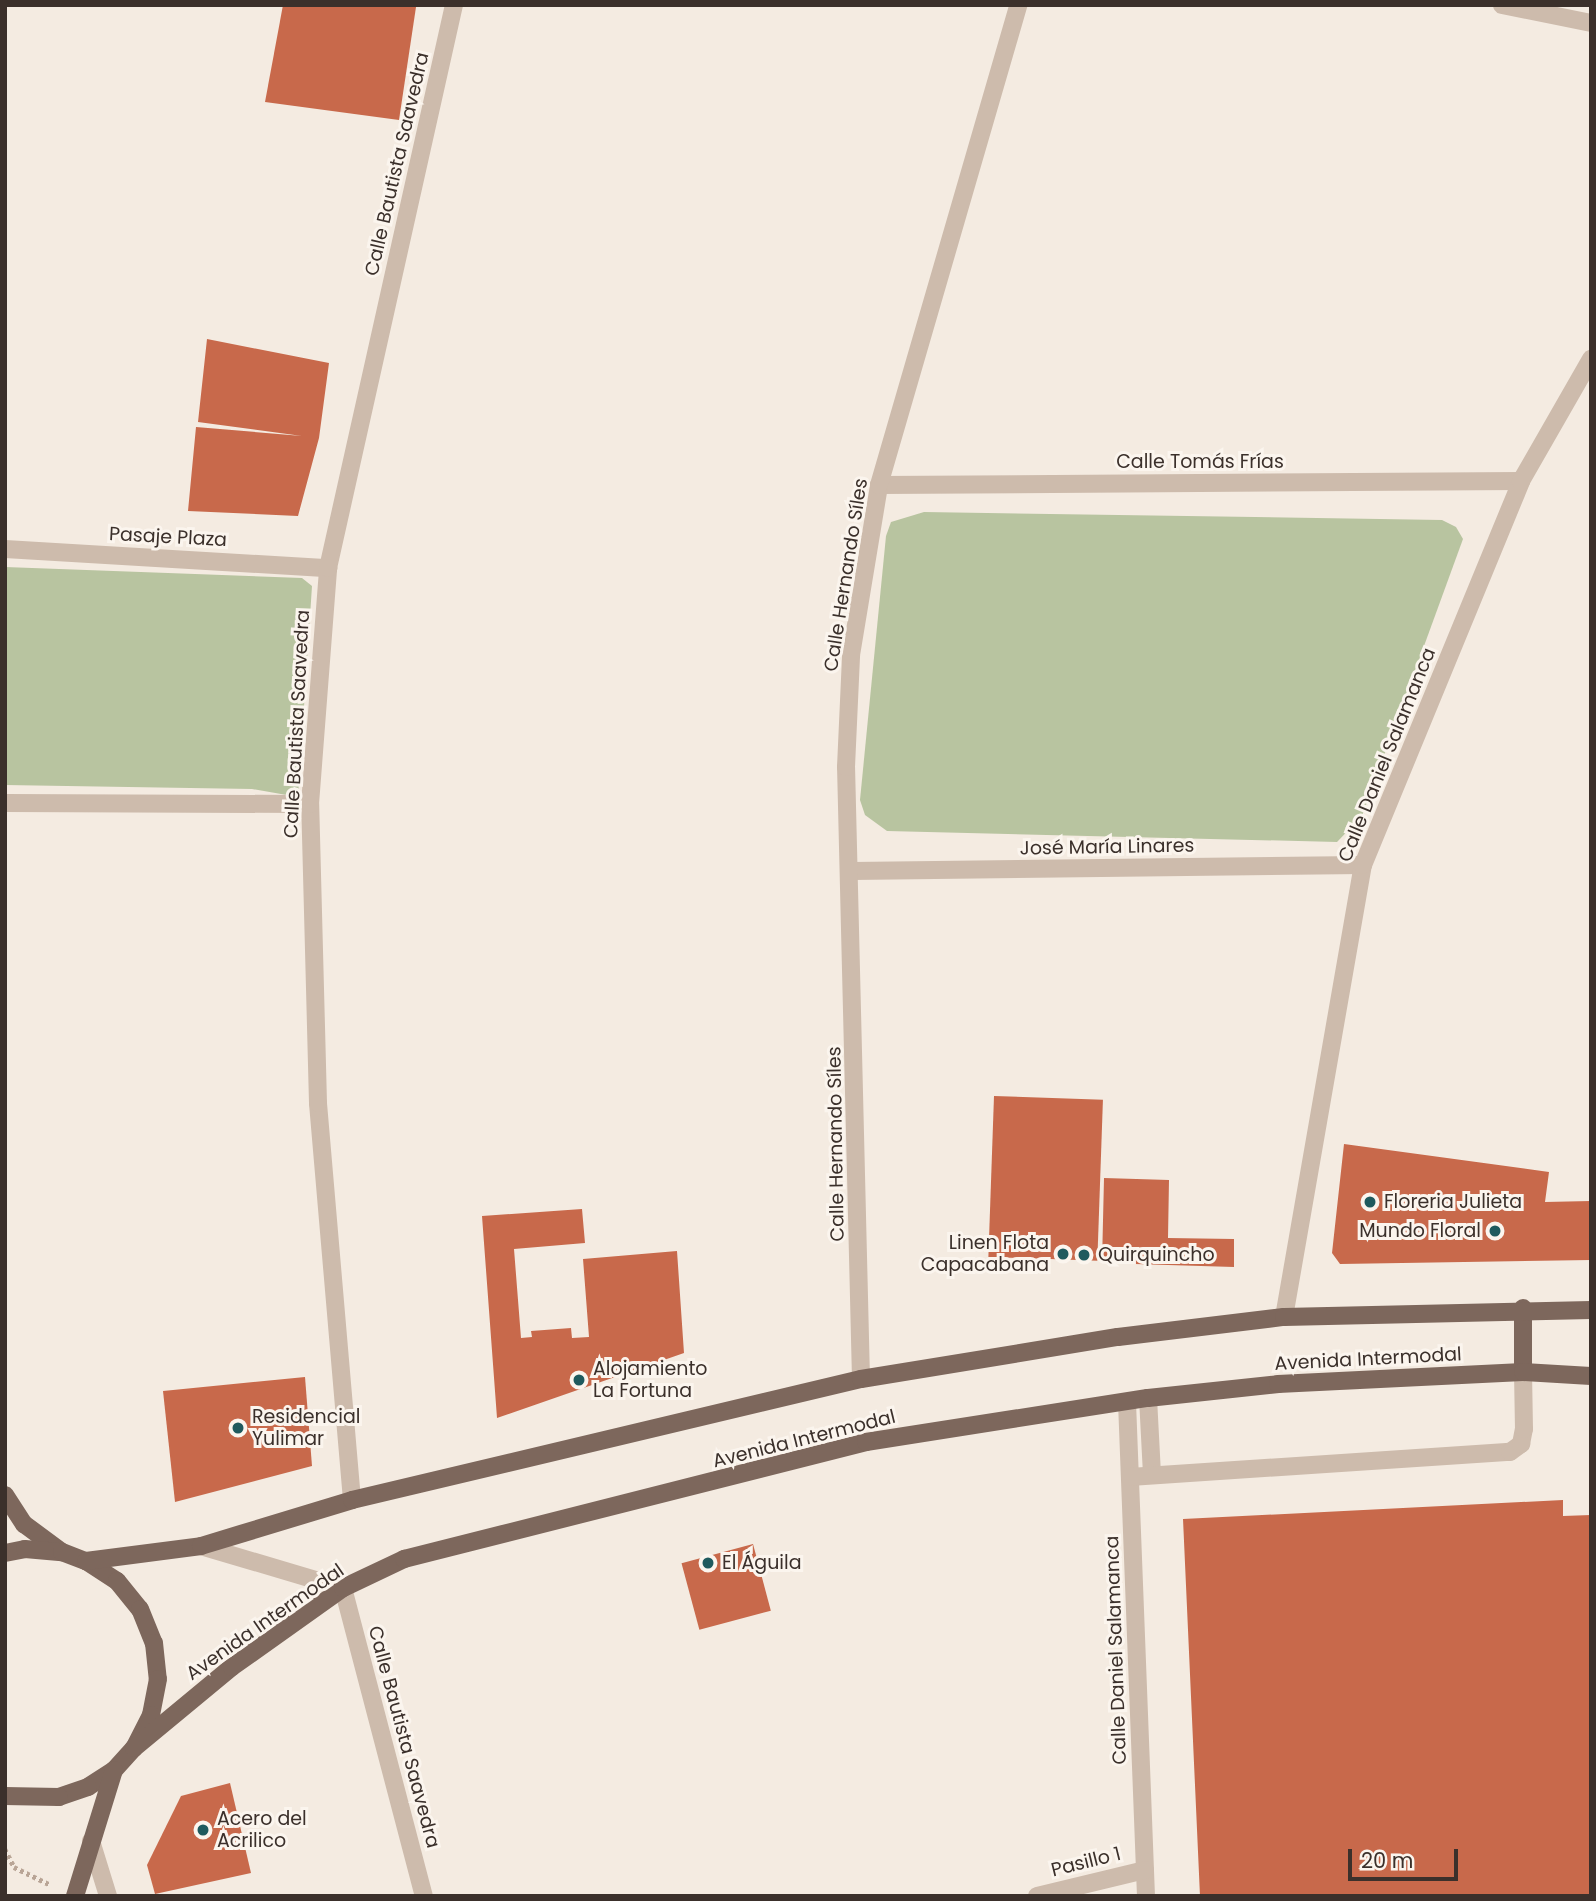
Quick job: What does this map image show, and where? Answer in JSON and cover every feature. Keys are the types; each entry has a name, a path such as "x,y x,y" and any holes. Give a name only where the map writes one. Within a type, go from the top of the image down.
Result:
{"main road":[{"path":"1523,1308 1523,1372"},
{"path":"86,1561 201,1546 352,1500 861,1379 1118,1337 1283,1317 1523,1308 1591,1310"},
{"name":"Avenida Intermodal","path":"134,1748 232,1667 343,1588 404,1559 866,1441 1148,1398 1278,1384 1523,1372 1591,1376"},
{"path":"5,1495 24,1524 62,1552 86,1561 117,1581 140,1609 154,1643 158,1679 151,1715 134,1748 114,1770 88,1787 59,1797 5,1796"},
{"path":"5,1553 25,1549 62,1552"},
{"path":"76,1894 114,1770"}],"street":[{"name":"Calle Bautista Saavedra","path":"352,1500 318,1103 310,804 328,568 454,5"},
{"name":"Calle Hernando Síles","path":"861,1379 852,871 846,767 851,654 879,485 1018,5"},
{"path":"1502,5 1591,23"},
{"name":"Calle Daniel Salamanca","path":"1283,1317 1363,866 1521,481 1591,359"},
{"name":"Calle Tomás Frías","path":"879,485 1521,481"},
{"name":"Pasaje Plaza","path":"5,549 328,568"},
{"path":"5,803 310,804"},
{"name":"José María Linares","path":"852,871 1363,866"},
{"path":"1130,1476 1510,1452 1521,1444 1524,1429 1523,1372"},
{"path":"1148,1398 1152,1475"},
{"name":"Calle Daniel Salamanca","path":"1127,1402 1146,1896"},
{"path":"201,1546 343,1588"},
{"name":"Calle Bautista Saavedra","path":"343,1588 424,1896"},
{"path":"91,1841 108,1896"},
{"name":"Pasillo 1","path":"1037,1896 1145,1870"}],"path":[{"path":"5,1849 14,1867 38,1881 76,1894"}],"green space":[{"path":"924,512 1442,520 1456,527 1463,539 1362,816 1337,842 887,831 865,815 860,800 886,536 891,522"},
{"path":"5,567 302,578 312,586 298,797 252,789 5,785"}],"building":[{"path":"283,5 416,7 399,120 265,102"},
{"path":"207,339 329,363 319,438 298,516 188,511 196,427 302,436 198,422"},
{"path":"994,1096 1103,1100 1097,1261 988,1257"},
{"path":"1344,1144 1549,1172 1545,1202 1591,1201 1591,1260 1340,1264 1332,1253"},
{"path":"1104,1178 1169,1180 1168,1238 1234,1239 1234,1267 1102,1263"},
{"path":"582,1209 585,1243 514,1249 521,1338 532,1337 531,1331 571,1328 572,1338 589,1337 583,1259 677,1251 684,1353 497,1418 482,1216"},
{"name":"Residencial Yulimar","path":"305,1377 312,1466 175,1502 163,1391"},
{"path":"1563,1500 1563,1516 1591,1515 1591,1896 1200,1896 1183,1519"},
{"path":"753,1544 771,1611 699,1630 682,1563"},
{"name":"Acero del Acrilico","path":"230,1783 251,1873 155,1894 147,1865 181,1796"}],"place":[{"name":"Floreria Julieta","path":"1370,1202"},
{"name":"Mundo Floral","path":"1495,1231"},
{"name":"Linen Flota Capacabana","path":"1063,1254"},
{"name":"Quirquincho","path":"1084,1255"},
{"name":"Alojamiento La Fortuna","path":"579,1380"},
{"name":"Residencial Yulimar","path":"238,1428"},
{"name":"El Águila","path":"708,1563"},
{"name":"Acero del Acrilico","path":"203,1830"}]}
